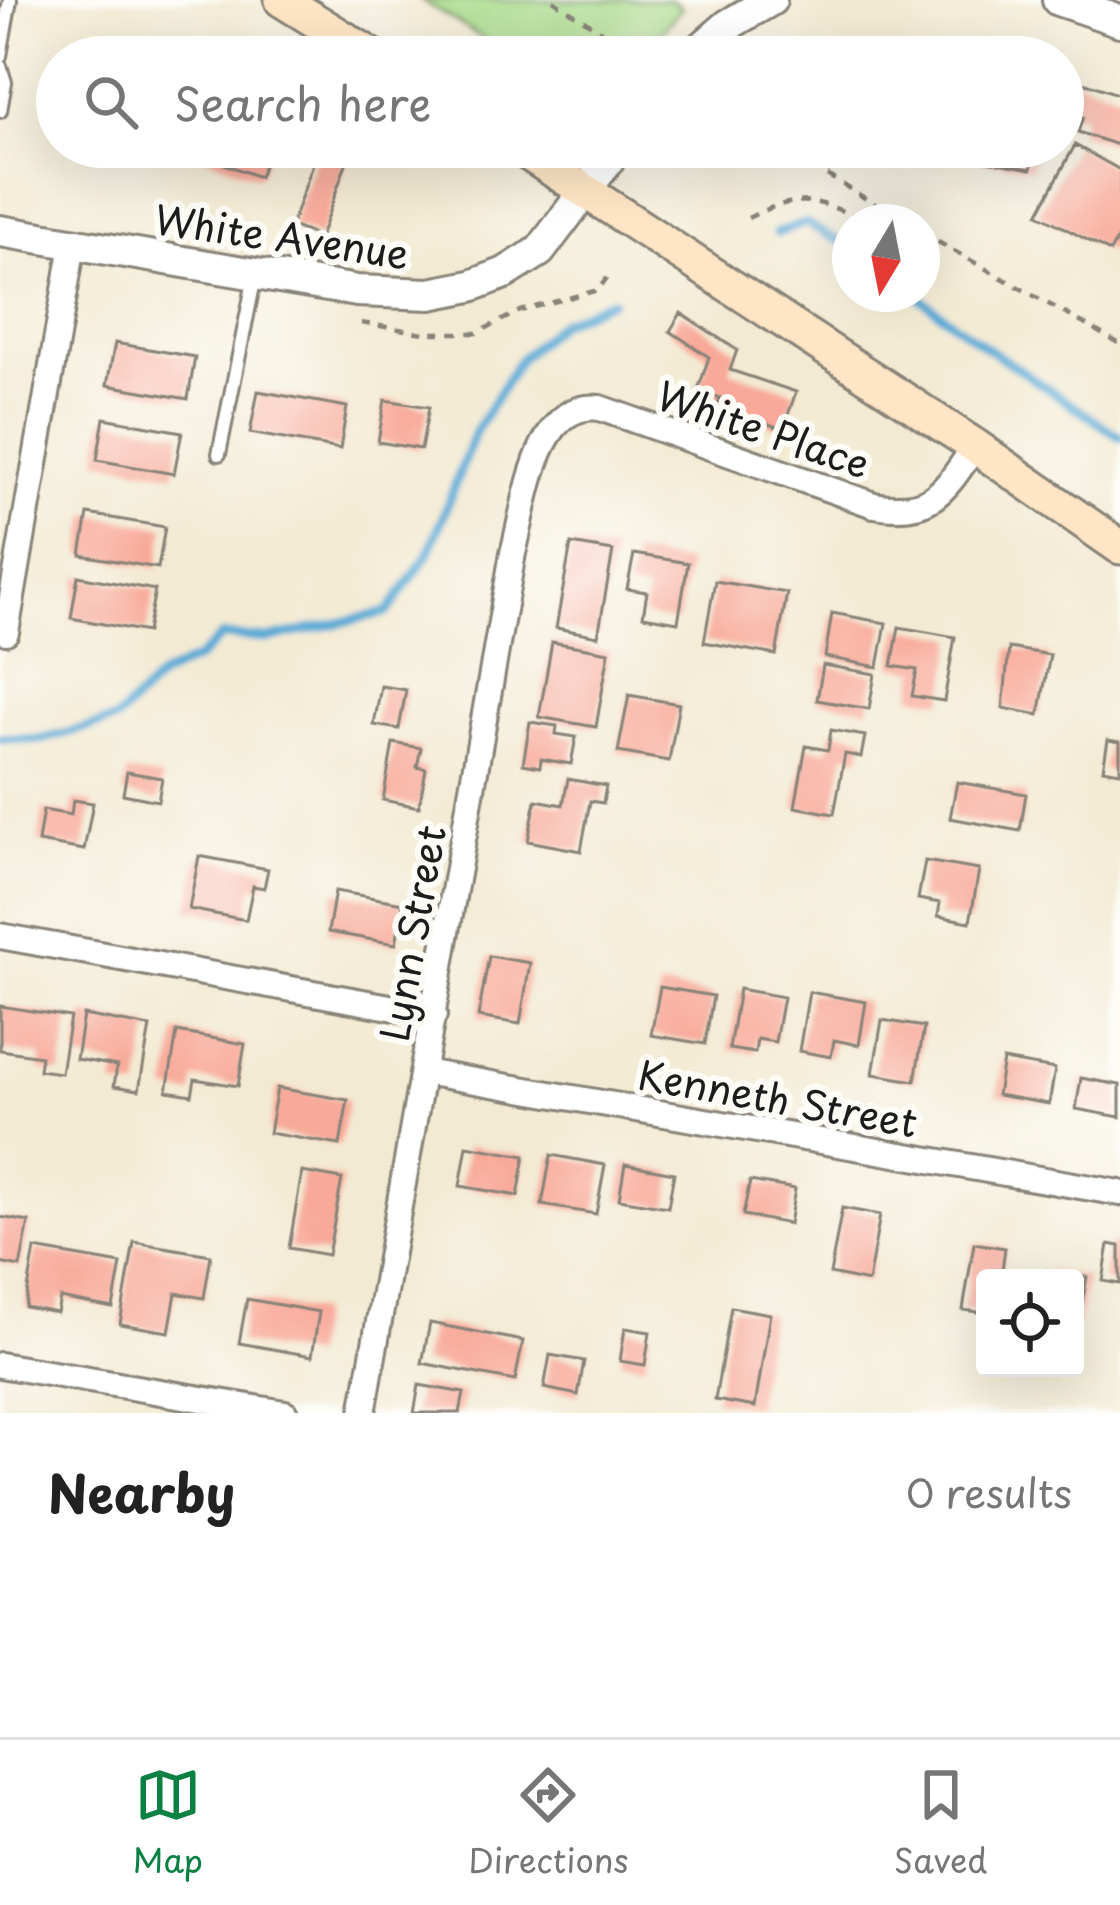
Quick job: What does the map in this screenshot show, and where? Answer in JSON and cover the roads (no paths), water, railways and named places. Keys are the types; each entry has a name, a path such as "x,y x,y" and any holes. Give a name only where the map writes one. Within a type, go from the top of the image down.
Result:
{"main road":[{"path":"282,0 340,36"},
{"path":"551,168 975,446 1120,547"}],"street":[{"path":"715,36 771,0"},
{"path":"1058,0 1120,21"},
{"name":"White Avenue","path":"0,231 255,275 396,294 430,294 505,273 540,251 602,168"},
{"path":"6,632 73,244"},
{"name":"White Place","path":"537,466 556,421 569,410 585,406 874,505 910,509 926,504 947,486 975,446"},
{"name":"Lynn Street","path":"363,1413 513,553 537,466"},
{"path":"0,936 434,1015"},
{"name":"Kenneth Street","path":"423,1072 1120,1193"},
{"path":"0,1365 285,1413"}],"lane":[{"path":"0,56 10,0"},
{"path":"0,66 5,82 0,111"},
{"path":"219,454 255,275"}],"waterway":[{"path":"777,233 806,223 832,237"},
{"path":"0,738 40,740 116,720 161,676 197,659 222,636 268,639 388,612 429,553 475,432 519,360 559,323 612,300"},
{"path":"939,312 1120,437"}]}
